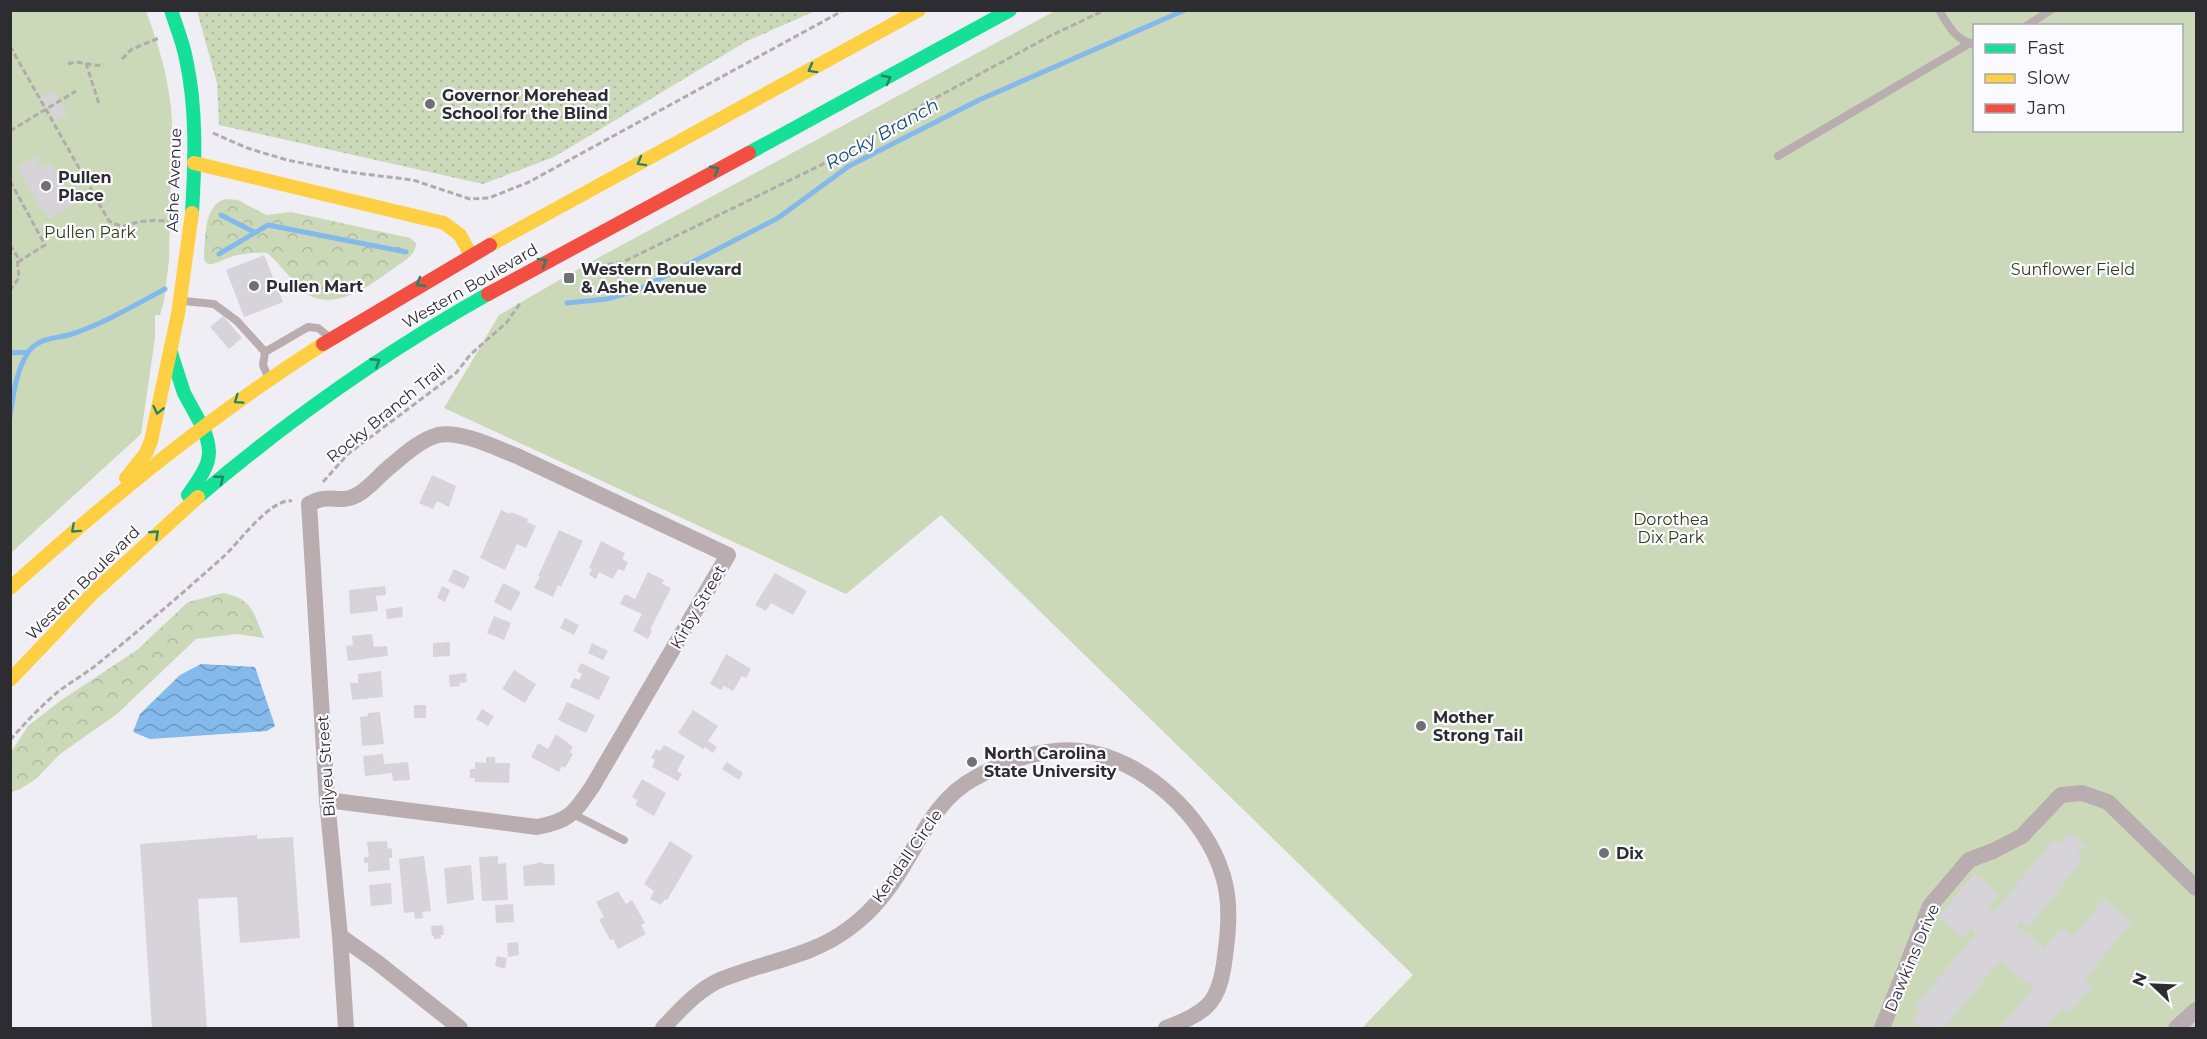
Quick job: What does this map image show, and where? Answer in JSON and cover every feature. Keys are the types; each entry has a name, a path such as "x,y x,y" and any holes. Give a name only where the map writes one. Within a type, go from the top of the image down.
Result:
{"main road":[{"name":"Ashe Avenue","path":"105,503 146,453 151,441 171,353 189,234 194,129 186,60 171,10"},
{"name":"Western Boulevard","path":"10,588 105,503 202,426 331,338 919,10"},
{"name":"Western Boulevard","path":"10,680 76,609 174,516 336,389 452,314 490,286 1011,10"},
{"path":"194,163 444,223 460,235 474,259"},
{"name":"Ashe Avenue","path":"171,353 184,393 210,439 208,465 174,516"}],"street":[{"name":"Kirby Street","path":"309,504 326,497 346,500 353,497 421,443 437,436 451,434 484,443 517,456 728,555 592,787 573,814"},
{"name":"Bilyeu Street","path":"309,504 327,800 346,1029"},
{"name":"Kendall Circle","path":"663,1029 695,996 715,982 808,951 828,943 848,930 883,896 935,813 954,793 972,779 1015,760 1059,751 1080,751 1101,755 1148,778 1172,795 1204,835 1224,877 1229,929 1225,963 1217,992 1207,1006 1184,1022 1166,1029"},
{"name":"Dawkins Drive","path":"1882,1029 1930,906 1969,860 1994,851 2022,836 2061,795 2082,793 2108,802 2196,888"},
{"path":"327,800 537,827 556,824 573,814"},
{"path":"340,936 378,963 460,1029"},
{"path":"2176,1029 2196,1010"}],"lane":[{"path":"1939,10 1954,34 1972,44"},
{"path":"2029,24 2051,10"},
{"path":"1778,156 1972,44"},
{"path":"180,301 214,304 237,321 266,352"},
{"path":"269,379 263,365 266,352 308,327 318,328 331,338"},
{"path":"573,814 624,840"}],"path":[{"path":"211,132 247,148 287,160 348,172 424,182 470,199 489,198 529,182 844,10"},
{"path":"575,270 623,262 827,162 928,102 1050,36 1106,10"},
{"path":"122,59 132,49 159,38"},
{"path":"10,46 109,221 118,227 144,220 173,221"},
{"path":"68,64 74,62 104,64"},
{"path":"86,63 99,104"},
{"path":"10,131 76,91"},
{"path":"10,181 45,245 18,262"},
{"path":"10,245 17,256 19,278 10,290"},
{"name":"Rocky Branch Trail","path":"309,504 328,475 348,454 456,373 470,354 507,322 515,308 526,298"},
{"path":"10,740 59,691 94,667 200,578 232,549 271,508 287,500 309,504"}],"green space":[{"name":"Governor Morehead School for the Blind","path":"197,10 815,11 747,41 554,157 483,184 219,125 217,83"},
{"name":"Pullen Park","path":"11,11 146,11 163,64 172,121 169,260 164,301 160,315 155,315 155,338 141,434 11,553"},
{"name":"Dorothea Dix Park","path":"1055,11 2196,11 2196,1028 1362,1028 1413,975 941,515 846,594 444,408 499,315 596,259"},
{"path":"225,199 238,200 266,215 291,212 410,238 416,243 414,252 384,275 353,294 331,300 320,299 303,291 267,253 240,255 211,264 204,260 207,222 213,208"},
{"path":"223,593 241,599 251,608 264,638 237,634 196,639 117,714 60,754 36,779 11,792 11,752 28,726 60,701 137,650 188,602"}],"water":[{"path":"201,664 255,667 275,726 267,731 150,739 133,732 140,714 180,675"}],"building":[{"path":"53,90 68,114 56,121 41,97"},
{"name":"Pullen Place","path":"36,156 42,168 51,163 74,204 49,218 45,211 43,212 17,167"},
{"name":"Pullen Mart","path":"264,255 283,302 244,317 226,270"},
{"path":"223,316 242,338 229,349 210,327"},
{"path":"432,475 456,486 449,507 437,501 433,509 419,503"},
{"path":"501,510 528,519 527,522 536,526 526,548 517,544 505,570 480,558"},
{"path":"559,530 583,541 561,587 558,585 553,597 534,588"},
{"path":"601,541 625,553 622,559 628,562 624,571 618,569 613,579 599,572 596,579 589,575 592,569 589,568"},
{"path":"454,569 470,577 464,589 448,581"},
{"path":"648,572 664,580 662,584 671,588 650,630 652,631 648,639 633,631 642,614 620,604 625,594 635,599"},
{"path":"775,573 807,591 793,615 771,603 766,611 755,605"},
{"path":"503,583 521,592 511,611 494,602"},
{"path":"385,586 386,595 376,596 378,611 350,614 349,590"},
{"path":"442,586 450,590 445,602 437,598"},
{"path":"402,607 403,617 387,619 386,609"},
{"path":"494,616 511,623 504,640 487,633"},
{"path":"565,618 579,625 574,635 560,628"},
{"path":"372,634 374,647 387,646 388,656 348,661 346,646 353,645 352,636"},
{"path":"450,642 450,656 433,657 433,643"},
{"path":"592,643 608,651 603,660 588,653"},
{"path":"726,654 751,669 746,678 742,676 733,691 724,686 721,690 710,684"},
{"path":"581,663 610,677 599,700 570,687 574,678 579,680 582,674 577,671"},
{"path":"514,670 536,684 525,703 502,689"},
{"path":"381,671 383,697 352,700 350,683 358,683 358,674"},
{"path":"466,673 467,682 459,683 460,686 450,687 449,675"},
{"path":"567,702 595,715 586,733 558,720"},
{"path":"414,705 426,705 426,718 414,718"},
{"path":"482,709 494,716 488,726 476,719"},
{"path":"693,710 718,726 708,741 717,747 713,753 678,733"},
{"path":"380,712 384,744 362,746 360,717 368,716 368,713"},
{"path":"556,734 573,747 570,752 573,754 565,768 562,766 559,772 531,757 538,743 548,749"},
{"path":"664,745 685,756 677,771 682,774 678,781 652,767 655,760 651,758 656,749 660,751"},
{"path":"383,754 384,764 408,762 410,780 393,781 392,773 365,776 363,756"},
{"path":"486,757 495,757 495,763 510,763 509,783 475,782 475,778 470,778 470,769 475,769 475,762 486,763"},
{"path":"727,762 743,773 739,780 722,769"},
{"path":"642,779 666,793 654,816 635,805 638,800 632,797"},
{"path":"2069,833 2085,846 2077,857 2082,861 2029,927 2021,921 2017,926 2044,948 2061,928 2073,937 2104,899 2132,922 2085,979 2093,986 2069,1014 2062,1008 2045,1028 2000,1028 2033,987 2000,961 1944,1028 1938,1026 1922,1028 1913,1020 1921,1011 1915,1006 1977,933 1971,928 1963,938 1938,917 1974,874 1999,894 1988,907 1994,912 2054,839 2060,844"},
{"path":"257,835 257,839 293,837 300,938 240,943 237,897 198,899 207,1028 152,1028 140,844"},
{"path":"387,841 388,849 392,848 392,858 389,858 390,870 368,872 368,863 364,863 364,857 369,857 367,842"},
{"path":"670,841 693,856 667,900 665,899 661,905 650,899 654,891 644,884"},
{"path":"424,856 431,911 422,912 423,918 415,919 414,912 404,913 399,859"},
{"path":"498,856 498,864 506,863 508,900 482,901 479,857"},
{"path":"543,862 543,864 554,864 555,885 524,886 523,866"},
{"path":"471,865 474,900 447,904 444,868"},
{"path":"391,883 392,904 371,906 369,885"},
{"path":"618,891 626,904 632,900 645,923 641,925 646,934 618,949 613,939 610,940 599,919 604,917 596,902"},
{"path":"513,904 514,922 496,923 495,905"},
{"path":"443,925 444,935 434,939 431,926"},
{"path":"518,942 519,955 508,957 507,943"},
{"path":"497,956 507,958 505,969 495,966"}],"waterway":[{"name":"Rocky Branch","path":"567,303 607,299 638,290 778,218 849,166 979,100 1185,10"},
{"path":"221,215 254,232"},
{"name":"Rocky Branch","path":"219,254 268,225 406,252"},
{"name":"Rocky Branch","path":"10,417 15,384 20,368 31,348 41,342 96,325 165,289"},
{"path":"10,353 28,352"}],"traffic: fast":[{"path":"171,10 185,53 194,116 192,213"},
{"path":"749,153 1010,10"},
{"path":"198,497 338,388 412,339 488,294"},
{"path":"171,353 184,393 202,426"},
{"path":"188,495 200,478 209,455 209,446 202,426"}],"traffic: slow":[{"path":"490,245 919,10"},
{"path":"194,163 444,223 460,235 471,255"},
{"path":"126,478 146,453 151,441 178,314 192,213"},
{"path":"10,588 85,522 200,429 323,344"},
{"path":"10,680 93,593 198,497"}],"traffic: jam":[{"path":"488,294 749,153"},
{"path":"323,344 490,245"}],"place":[{"name":"Governor Morehead School for the Blind","path":"430,104"},
{"name":"Pullen Place","path":"46,186"},
{"name":"Western Boulevard & Ashe Avenue","path":"569,278"},
{"name":"Pullen Mart","path":"254,286"},
{"name":"Mother Strong Tail","path":"1421,726"},
{"name":"North Carolina State University","path":"972,762"},
{"name":"Dix","path":"1604,853"}],"park label":[{"name":"Sunflower Field","path":"2073,269"}]}
